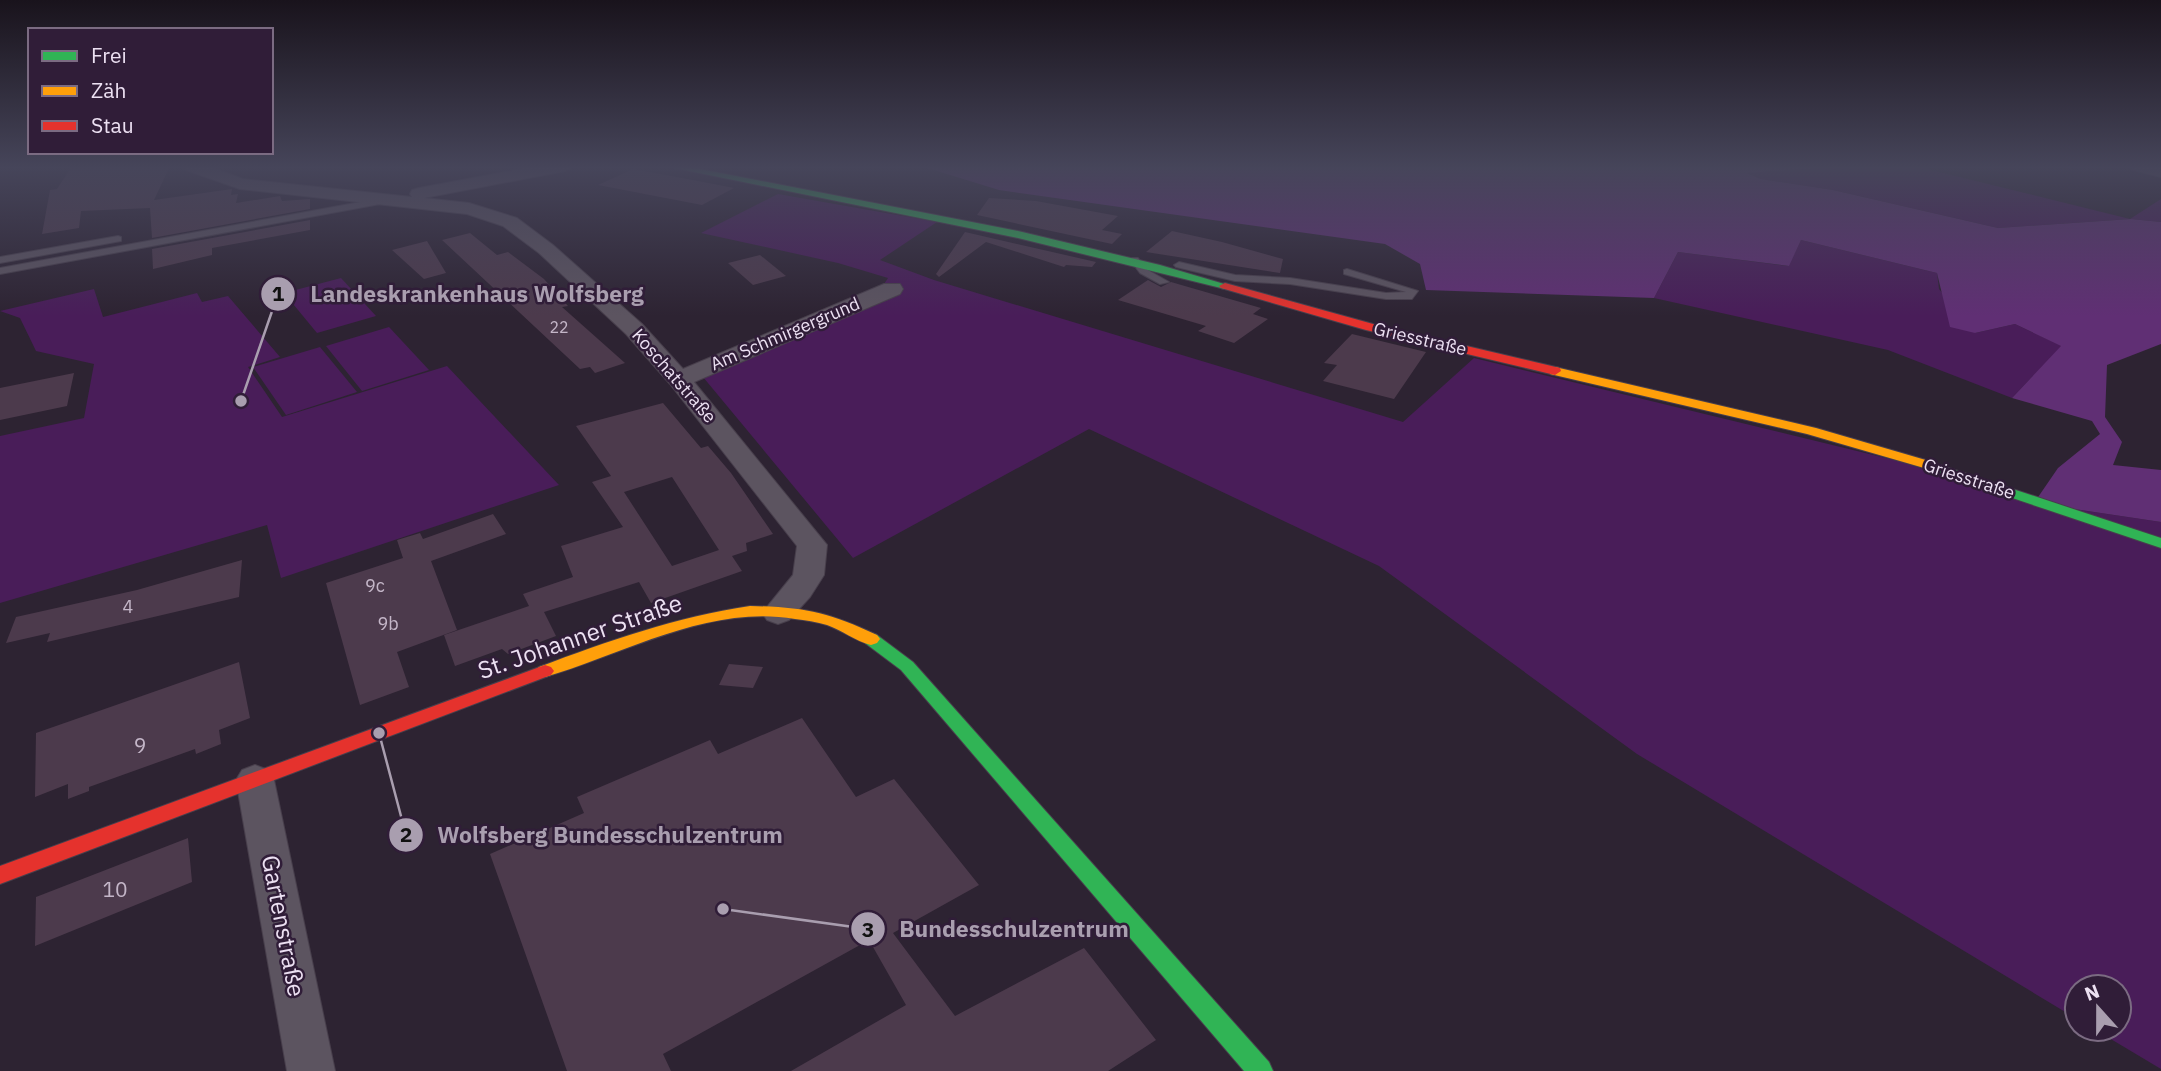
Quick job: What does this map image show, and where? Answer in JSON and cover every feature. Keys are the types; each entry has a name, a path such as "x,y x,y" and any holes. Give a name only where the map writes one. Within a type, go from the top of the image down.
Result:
{"street":[{"name":"Koschatstraße","path":"491,216 510,222 546,249 634,329 679,379 812,545 814,560 810,575 778,613"},
{"name":"Griesstraße","path":"934,216 1135,260 1370,327 1811,431 1912,460 2161,543"},
{"name":"Am Schmirgergrund","path":"679,379 892,289"},
{"name":"St. Johanner Straße","path":"0,875 656,630 722,616 778,613 818,618 847,626 877,643 907,666 1260,1071"},
{"name":"Gartenstraße","path":"255,780 310,1071"}],"lane":[{"path":"0,271 303,216"},
{"path":"0,260 118,239"},
{"path":"1135,260 1178,265 1235,278 1290,281 1386,296 1408,297 1413,291 1348,272"},
{"path":"1135,260 1143,271 1164,282"}],"shaded area":[{"path":"735,216 903,216 937,222 880,260 934,280 1403,422 1474,358 1898,461 2034,503 2161,522 2161,1069 2117,1043 2133,1043 2133,973 2063,973 2063,1011 1637,754 1379,566 1089,429 853,558 703,377 884,284 888,278 838,263 701,233"},
{"path":"1185,216 1946,216 1998,228 2131,219 2161,222 2161,344 2107,365 2105,417 2122,442 2113,465 2161,470 2161,522 2034,503 2058,468 2100,434 2092,421 2012,398 2061,346 2015,324 1975,333 1950,327 1937,273 1801,240 1789,266 1678,252 1654,298 1426,290 1420,264 1385,244"},
{"path":"1946,216 2118,216 2130,219 2135,216 2161,216 2161,222 2131,219 1998,228"},
{"path":"1801,240 1937,273 1939,289 1975,333 2015,324 2062,346 2012,398 1888,350 1654,298 1678,252 1788,266"},
{"path":"341,278 376,316 317,333 284,293"},
{"path":"94,289 103,317 197,293 202,302 228,296 280,357 248,367 282,417 447,366 559,485 281,578 267,525 0,603 0,436 84,418 94,364 36,351 20,318 0,311"},
{"path":"389,327 429,370 362,391 326,346"},
{"path":"320,347 357,392 286,415 253,367"}],"building":[{"path":"45,216 80,216 79,228 42,234"},
{"path":"151,216 272,216 152,238"},
{"path":"982,216 1118,216 1102,230 1122,234 1112,244"},
{"path":"310,220 310,230 212,248 212,255 153,269 152,249"},
{"path":"1172,231 1283,259 1280,273 1146,252"},
{"path":"965,232 1096,262 1092,267 1064,267 986,242 939,277 936,274"},
{"path":"470,233 497,255 508,252 544,279 568,306 562,307 625,363 595,373 590,367 580,369 442,240"},
{"path":"427,241 446,273 424,279 392,250"},
{"path":"760,255 786,276 753,285 728,263"},
{"path":"1148,280 1161,287 1171,282 1261,308 1253,314 1268,319 1234,343 1198,331 1206,326 1118,300"},
{"path":"1352,334 1426,352 1394,399 1323,381 1337,365 1324,363"},
{"path":"74,373 67,406 0,420 0,388"},
{"path":"663,403 701,448 708,446 731,473 773,534 746,543 747,551 732,556 742,571 651,603 639,582 544,612 556,636 508,654 502,649 455,666 444,635 529,606 523,594 573,577 561,546 623,527 592,482 611,476 576,426","holes":["672,477 719,550 672,566 624,492"]},
{"path":"493,514 506,534 431,561 457,630 397,652 409,687 360,705 326,583 403,558 397,540 420,533 423,539"},
{"path":"242,560 239,597 47,642 50,633 6,643 16,617 137,590"},
{"path":"239,662 250,718 219,730 221,744 196,754 195,749 89,787 89,791 68,799 68,784 35,797 36,733"},
{"path":"729,664 763,667 753,688 719,685"},
{"path":"802,718 856,797 894,779 979,885 893,933 955,1016 1084,948 1156,1040 1108,1071 791,1071 906,1005 869,940 663,1054 671,1071 567,1071 490,854 584,813 577,797 710,740 718,754"},
{"path":"188,838 192,882 35,946 36,897"}],"traffic: fast":[{"path":"929,216 1087,250 1225,286"},
{"path":"1931,466 2161,543"},
{"path":"871,639 907,666 1260,1071"}],"traffic: slow":[{"path":"1555,371 1811,431 1931,466"},
{"path":"545,671 665,628 750,612 792,612 832,621 871,639"}],"traffic: jam":[{"path":"1225,286 1370,327 1555,371"},
{"path":"0,875 545,671"}],"place":[{"name":"Landeskrankenhaus Wolfsberg","path":"241,401"},
{"name":"Wolfsberg Bundesschulzentrum","path":"379,733"},
{"name":"Bundesschulzentrum","path":"723,909"}]}
